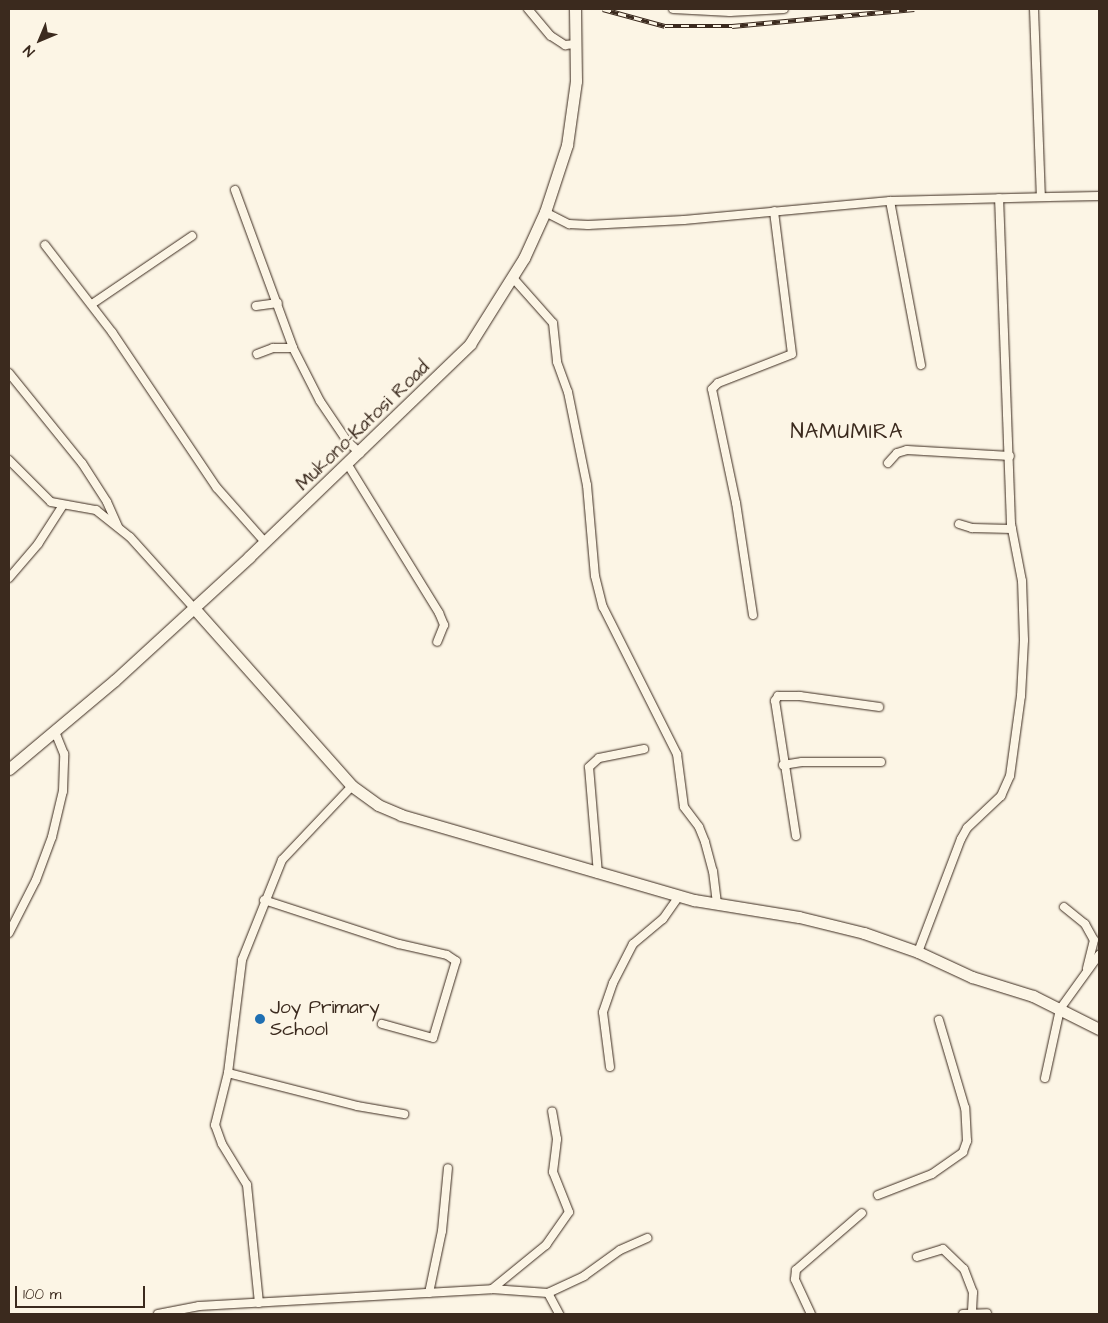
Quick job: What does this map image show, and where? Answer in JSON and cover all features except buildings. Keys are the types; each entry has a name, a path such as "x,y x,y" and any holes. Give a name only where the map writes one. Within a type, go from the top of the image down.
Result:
{"street":[{"path":"528,9 551,36 565,44 576,44"},
{"name":"Mukono-Katosi Road","path":"9,769 55,732 265,542 348,465 470,344 513,278 545,212 571,122 576,44 575,9"},
{"path":"673,9 730,12 784,9"},
{"path":"1034,9 1041,197"},
{"path":"235,190 294,348 320,402 347,441 360,453"},
{"path":"545,212 569,224 588,224 684,220 890,201 1099,196"},
{"path":"918,952 961,838 967,828 1001,796 1010,776 1022,696 1024,640 1022,581 1012,528 999,198"},
{"path":"890,201 921,365"},
{"path":"753,615 736,504 712,389 718,382 750,373 792,354 774,211"},
{"path":"92,304 192,236"},
{"path":"45,245 92,304 217,488 265,542"},
{"path":"513,278 553,324 557,362 568,392 587,485 595,576 603,606 677,754 684,807 699,827 705,842 713,871 717,904"},
{"path":"256,306 278,303"},
{"path":"257,354 273,348 294,348"},
{"path":"9,373 82,463 107,502 119,529"},
{"path":"888,463 897,453 907,450 1010,456"},
{"path":"9,460 51,502 96,510 119,529 193,607 352,786 366,798 400,815 679,896 830,923 918,952 972,977 1033,996 1099,1029"},
{"path":"348,465 439,613 444,625 438,642"},
{"path":"9,578 38,544 63,505"},
{"path":"959,524 972,528 1012,528"},
{"path":"796,836 783,765 775,701 778,696 807,697 879,707"},
{"path":"9,933 49,846 62,791 64,754 55,732"},
{"path":"598,874 590,767 599,758 644,749"},
{"path":"783,765 802,762 881,762"},
{"path":"259,1303 247,1185 222,1144 215,1125 228,1073 242,960 276,870 295,843 352,786"},
{"path":"610,1067 603,1012 612,983 633,944 663,919 679,896"},
{"path":"264,900 399,944 447,955 456,961 433,1038 382,1024"},
{"path":"1064,907 1086,924 1094,940 1087,968"},
{"path":"1045,1078 1060,1008 1087,968 1099,955"},
{"path":"878,1195 932,1174 963,1152 967,1141 966,1108 939,1020"},
{"path":"228,1073 357,1106 404,1114"},
{"path":"492,1289 546,1245 569,1212 553,1172 557,1139 552,1111"},
{"path":"429,1293 442,1231 448,1168"},
{"path":"811,1314 795,1279 796,1270 862,1213"},
{"path":"158,1314 209,1305 492,1289 548,1293 584,1276 620,1250 646,1238"},
{"path":"917,1257 944,1249 964,1269 973,1292 968,1313 987,1312"},
{"path":"548,1293 559,1314"},
{"path":"209,1305 214,1314"}],"railway":[{"path":"603,9 665,26 732,26 914,9"}],"place":[{"name":"Joy Primary School","path":"260,1019"}],"district":[{"name":"NAMUMIRA","path":"847,432"}]}
